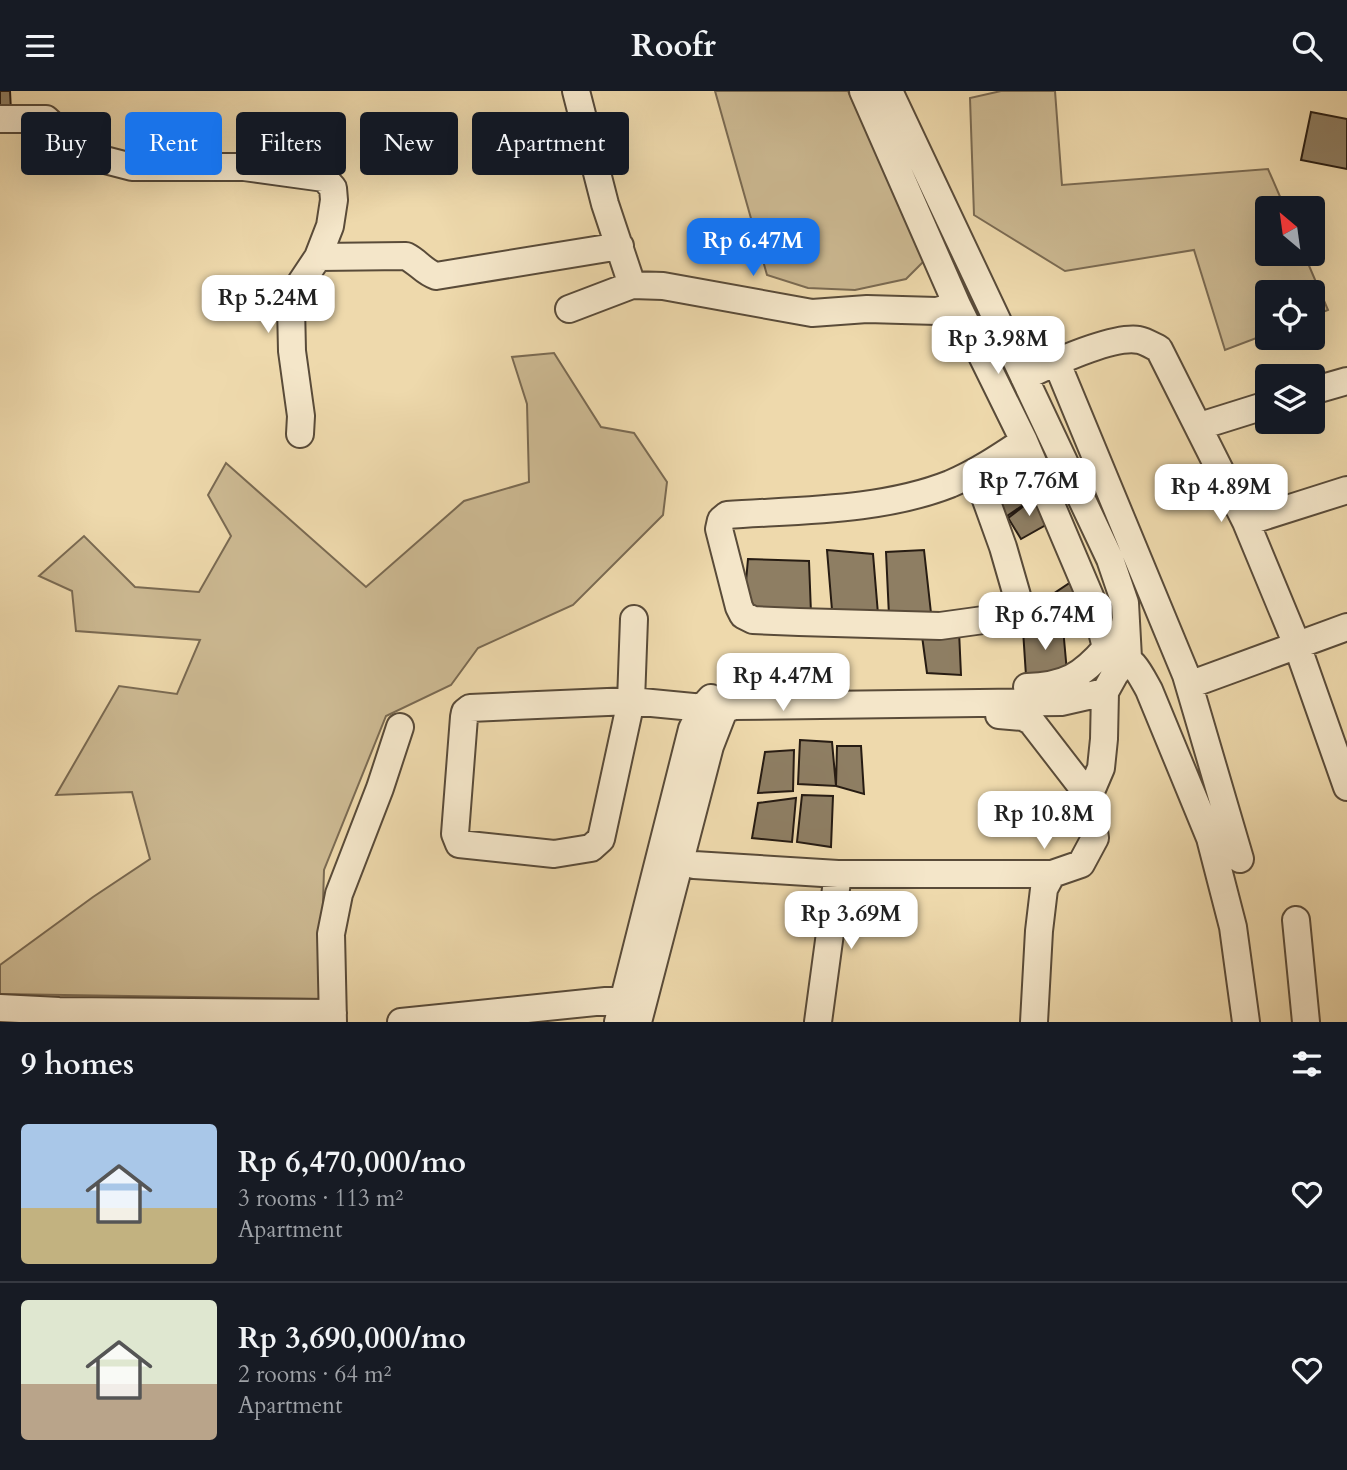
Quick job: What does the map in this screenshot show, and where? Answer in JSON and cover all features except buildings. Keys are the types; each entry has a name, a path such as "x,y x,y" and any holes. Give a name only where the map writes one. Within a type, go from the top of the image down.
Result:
{"street":[{"path":"576,91 605,204 632,285"},
{"path":"863,91 957,305 1024,442 1098,615 1117,653 1137,669 1149,690 1210,838 1233,927 1246,1022"},
{"path":"889,91 1110,559 1125,603 1115,674 1105,692 1101,768 1089,796"},
{"path":"0,119 46,119 60,132 74,152 132,167 244,167 324,178 333,188 330,226 318,257 296,290 290,306 292,351 301,415 300,434"},
{"path":"318,257 406,256 418,262 427,273 436,276 620,246"},
{"path":"569,309 632,285 663,286 812,313 867,309 937,311 957,305"},
{"path":"1024,377 1056,362 1115,342 1139,339 1159,349 1246,522 1297,645 1347,787"},
{"path":"1056,362 1151,587 1189,685 1240,859"},
{"path":"1325,387 1347,380"},
{"path":"1200,426 1255,409"},
{"path":"976,472 1018,599 1014,610 1005,617 940,626 753,620 743,615 719,529 721,520 727,515 814,510 897,499 947,485 976,472 1024,442"},
{"path":"1246,522 1347,490"},
{"path":"634,619 631,701 601,839 591,848 554,854 464,846 457,841 455,834 465,712 470,708 631,701 713,709 734,706 1061,702 1105,692"},
{"path":"1189,685 1347,627"},
{"path":"636,1013 713,735 712,695 730,689 1042,687 1076,677 1092,664 1117,653"},
{"path":"636,1013 694,865 725,736 730,727 739,722 1013,715 1023,717 1041,731 1089,796 1095,838 1081,864 1052,873 838,874 694,865"},
{"path":"5,1008 333,1017 331,934 339,894 380,788 400,727"},
{"path":"1034,1022 1044,889 1052,873"},
{"path":"818,1022 838,874"},
{"path":"1296,920 1306,1022"},
{"path":"401,1022 636,1013"}],"shaded area":[{"path":"715,91 848,91 926,259 906,279 855,290 808,288 767,275"},
{"path":"1001,91 1055,91 1062,185 1268,169 1280,196 1255,196 1255,266 1309,266 1315,280 1255,280 1255,339 1225,350 1194,250 1065,271 974,215 970,98"},
{"path":"554,353 601,427 634,433 667,482 663,515 573,605 478,648 451,685 386,716 324,870 320,999 0,994 0,965 150,859 132,792 56,795 119,686 177,694 200,640 76,631 72,591 39,576 84,536 135,587 199,592 231,536 208,495 226,463 366,587 464,501 529,482 527,404 512,357"}]}
